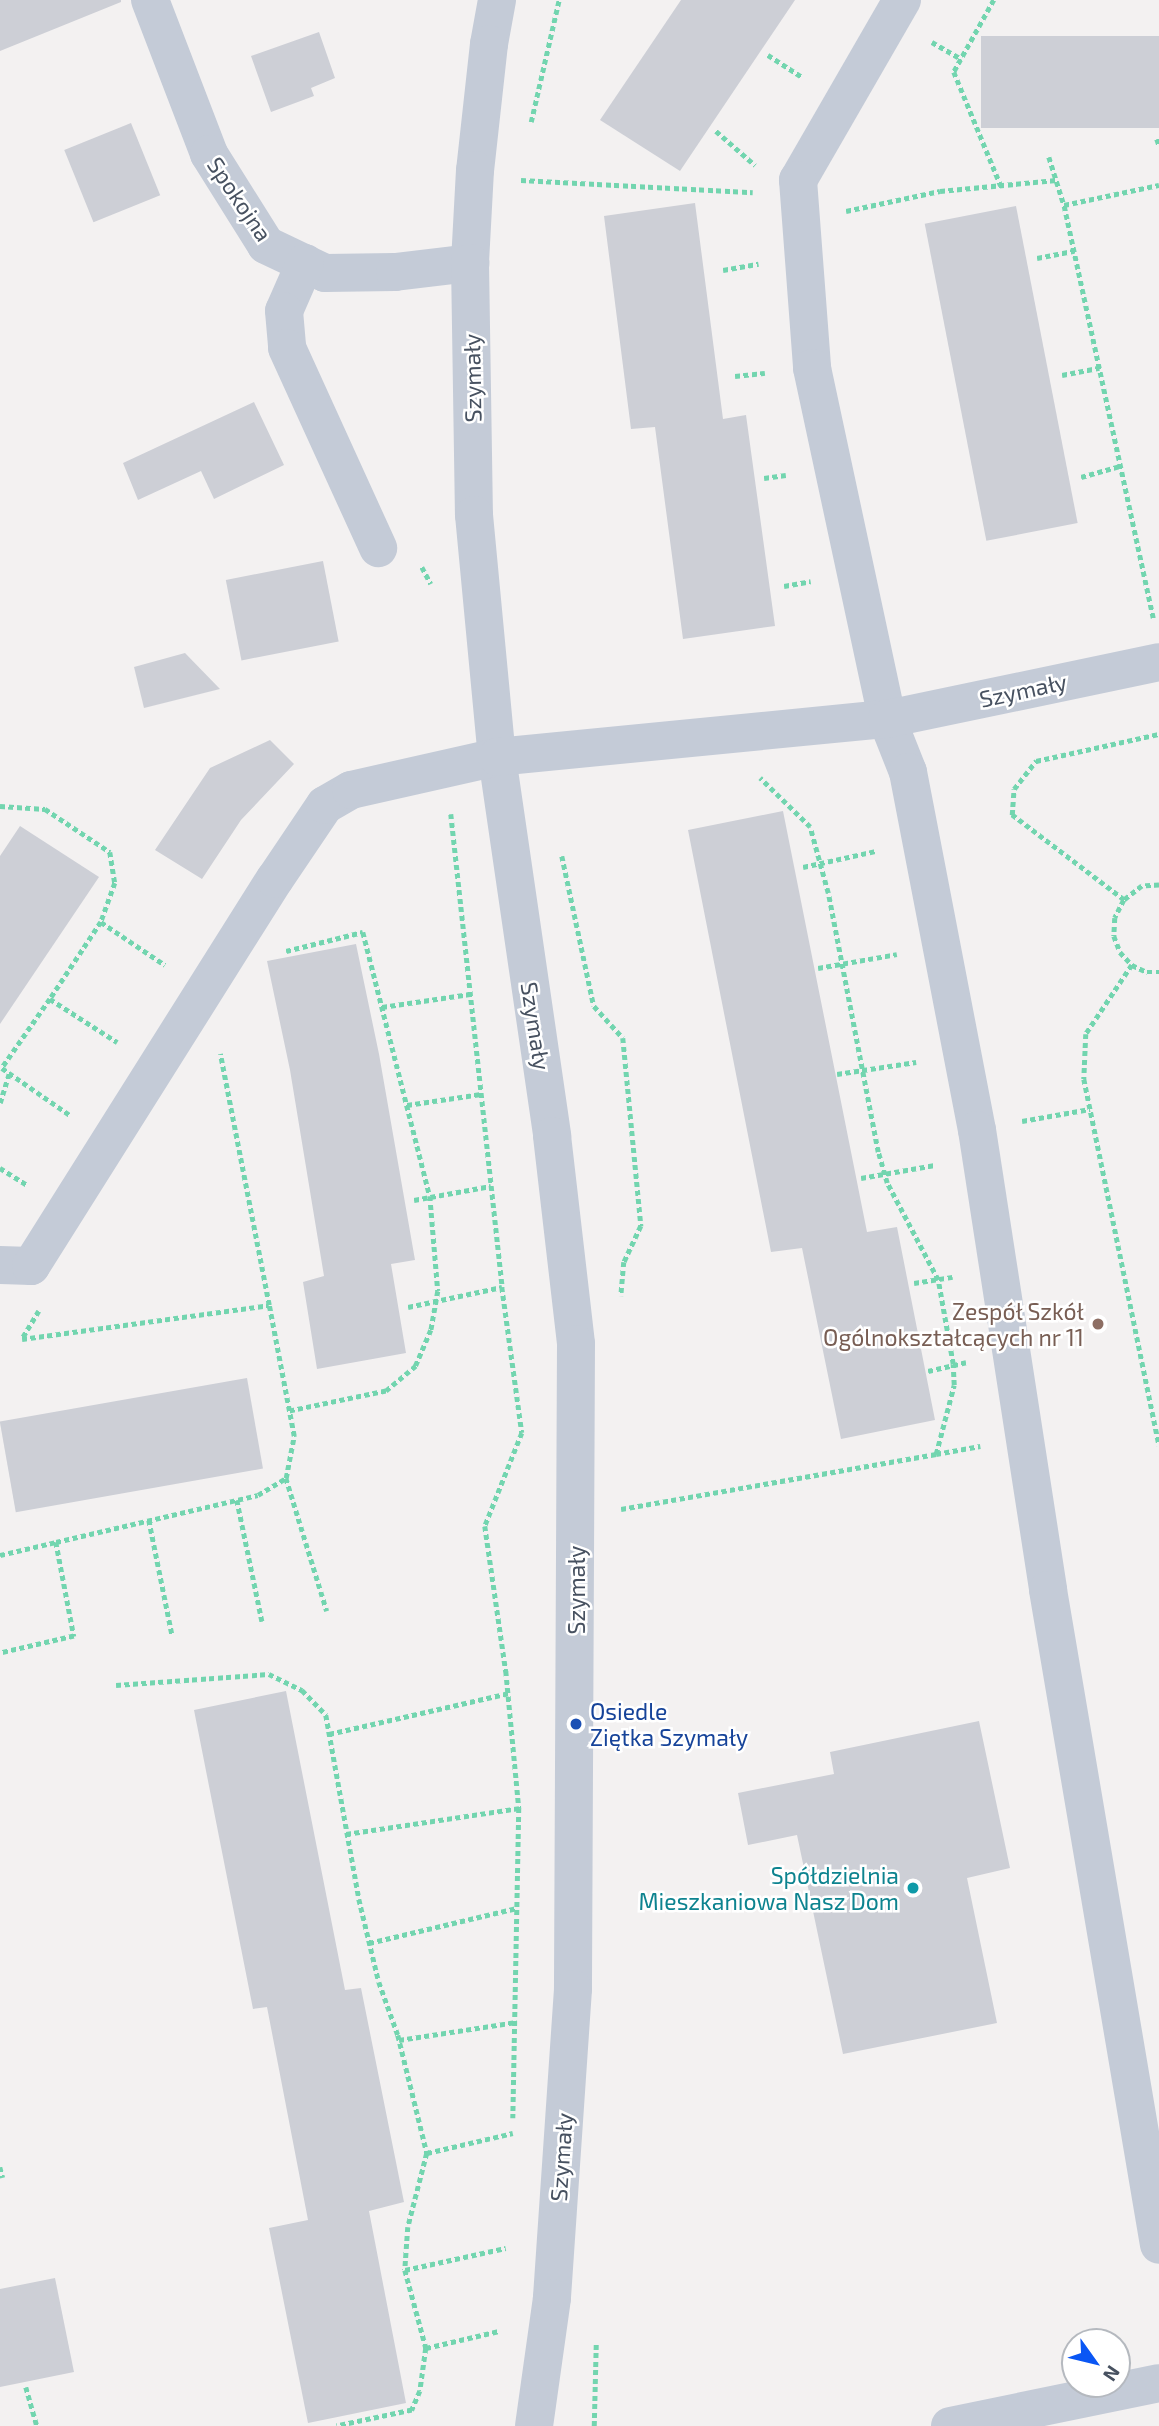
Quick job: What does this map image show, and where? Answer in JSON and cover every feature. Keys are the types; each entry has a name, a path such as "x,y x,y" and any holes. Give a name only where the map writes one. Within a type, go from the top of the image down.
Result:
{"street":[{"name":"Spokojna","path":"150,0 209,154 266,245 325,273 395,272 470,263"},
{"name":"Szymały","path":"498,0 489,44 479,132 470,263 474,515 497,757 552,1136 576,1343 573,1989 552,2298 534,2426"},
{"path":"902,0 799,180 812,368 887,719 908,772 942,946 981,1158 1046,1577 1159,2245"},
{"path":"305,264 284,311 287,348 378,548"},
{"name":"Szymały","path":"0,1265 31,1266 325,805 351,790 497,757 887,719 1159,662"},
{"path":"950,2426 1159,2383"}],"path":[{"path":"994,0 954,72 1001,186"},
{"path":"1157,139 1159,145"},
{"path":"1049,157 1064,205 1153,620"},
{"path":"518,180 761,192"},
{"path":"801,221 940,191 1056,180"},
{"path":"1064,205 1159,185"},
{"path":"1037,258 1074,251"},
{"path":"723,270 771,262"},
{"path":"1062,375 1099,368"},
{"path":"1081,477 1120,466"},
{"path":"418,560 435,594"},
{"path":"609,1511 936,1454 954,1385 953,1364 938,1280 885,1174 878,1152 820,863 810,827 742,762 738,733"},
{"path":"1124,900 1013,816 1014,789 1036,761 1159,734"},
{"path":"0,806 45,809 110,852 115,883 101,922 2,1068 81,1122"},
{"path":"441,809 451,813 456,844 502,1287 522,1433 485,1526 509,1693 519,1808 517,2022 512,2145"},
{"path":"803,867 921,841"},
{"path":"1159,885 1142,886 1124,900 1115,918 1114,936 1120,952 1132,965 1147,972 1159,972"},
{"path":"101,922 175,971"},
{"path":"275,953 363,932 430,1196 436,1301 431,1330 416,1366 386,1391 289,1410"},
{"path":"818,968 942,946"},
{"path":"1132,965 1086,1034 1084,1079 1159,1445"},
{"path":"382,1007 470,994"},
{"path":"50,999 126,1048"},
{"path":"219,1045 289,1410 293,1436 286,1478 327,1611"},
{"path":"837,1074 862,1068 962,1056"},
{"path":"0,1103 9,1073"},
{"path":"407,1105 481,1094"},
{"path":"1013,1122 1090,1109"},
{"path":"861,1178 981,1158"},
{"path":"0,1168 36,1191"},
{"path":"414,1200 491,1186"},
{"path":"408,1307 502,1287"},
{"path":"44,1304 22,1339 269,1305"},
{"path":"0,1555 258,1495 286,1478"},
{"path":"237,1500 262,1620"},
{"path":"149,1520 172,1634"},
{"path":"0,1653 74,1636 56,1542"},
{"path":"116,1685 270,1674 302,1689 326,1715 346,1834 369,1943 399,2040 427,2152 408,2227 405,2270 426,2348 420,2391 412,2410 337,2426"},
{"path":"329,1734 509,1693"},
{"path":"346,1834 519,1808"},
{"path":"369,1943 517,1908"},
{"path":"399,2040 517,2022"},
{"path":"427,2152 513,2133"},
{"path":"0,2167 3,2178"},
{"path":"505,2260 507,2235"},
{"path":"405,2270 506,2248"},
{"path":"499,2344 501,2318"},
{"path":"426,2348 500,2330"},
{"path":"594,2426 596,2340"},
{"path":"26,2387 37,2426"}],"building":[{"path":"0,0 121,0 121,2 0,51"},
{"path":"681,0 795,0 680,171 600,120"},
{"path":"319,32 335,78 311,88 314,96 271,112 251,56"},
{"path":"981,36 1159,36 1159,128 981,128"},
{"path":"131,123 160,195 93,222 64,150"},
{"path":"695,203 723,419 746,415 775,626 683,639 655,427 631,429 604,216"},
{"path":"1016,206 1078,523 986,541 925,224"},
{"path":"254,402 284,465 214,499 201,471 138,500 123,463"},
{"path":"323,561 339,641 241,660 226,580"},
{"path":"185,653 220,689 144,708 134,667"},
{"path":"270,740 294,764 241,820 202,879 155,850 210,768"},
{"path":"783,811 867,1232 897,1227 935,1420 841,1439 802,1248 771,1252 688,830"},
{"path":"20,826 99,877 0,1024 0,856"},
{"path":"356,944 379,1054 415,1260 391,1264 406,1353 317,1369 303,1282 324,1276 290,1070 267,961"},
{"path":"247,1378 263,1469 16,1512 0,1422"},
{"path":"286,1691 345,1990 361,1988 404,2202 369,2211 406,2403 308,2423 269,2228 308,2220 267,2007 253,2009 194,1710"},
{"name":"Spółdzielnia Mieszkaniowa Nasz Dom","path":"979,1721 1010,1868 967,1878 997,2023 843,2054 797,1835 748,1845 738,1793 834,1774 830,1752"},
{"path":"55,2278 74,2372 0,2387 0,2289"}],"place":[{"name":"Zespół Szkół Ogólnokształcących nr 11","path":"1098,1324"},
{"name":"Osiedle Ziętka Szymały","path":"576,1724"},
{"name":"Spółdzielnia Mieszkaniowa Nasz Dom","path":"913,1888"}]}
